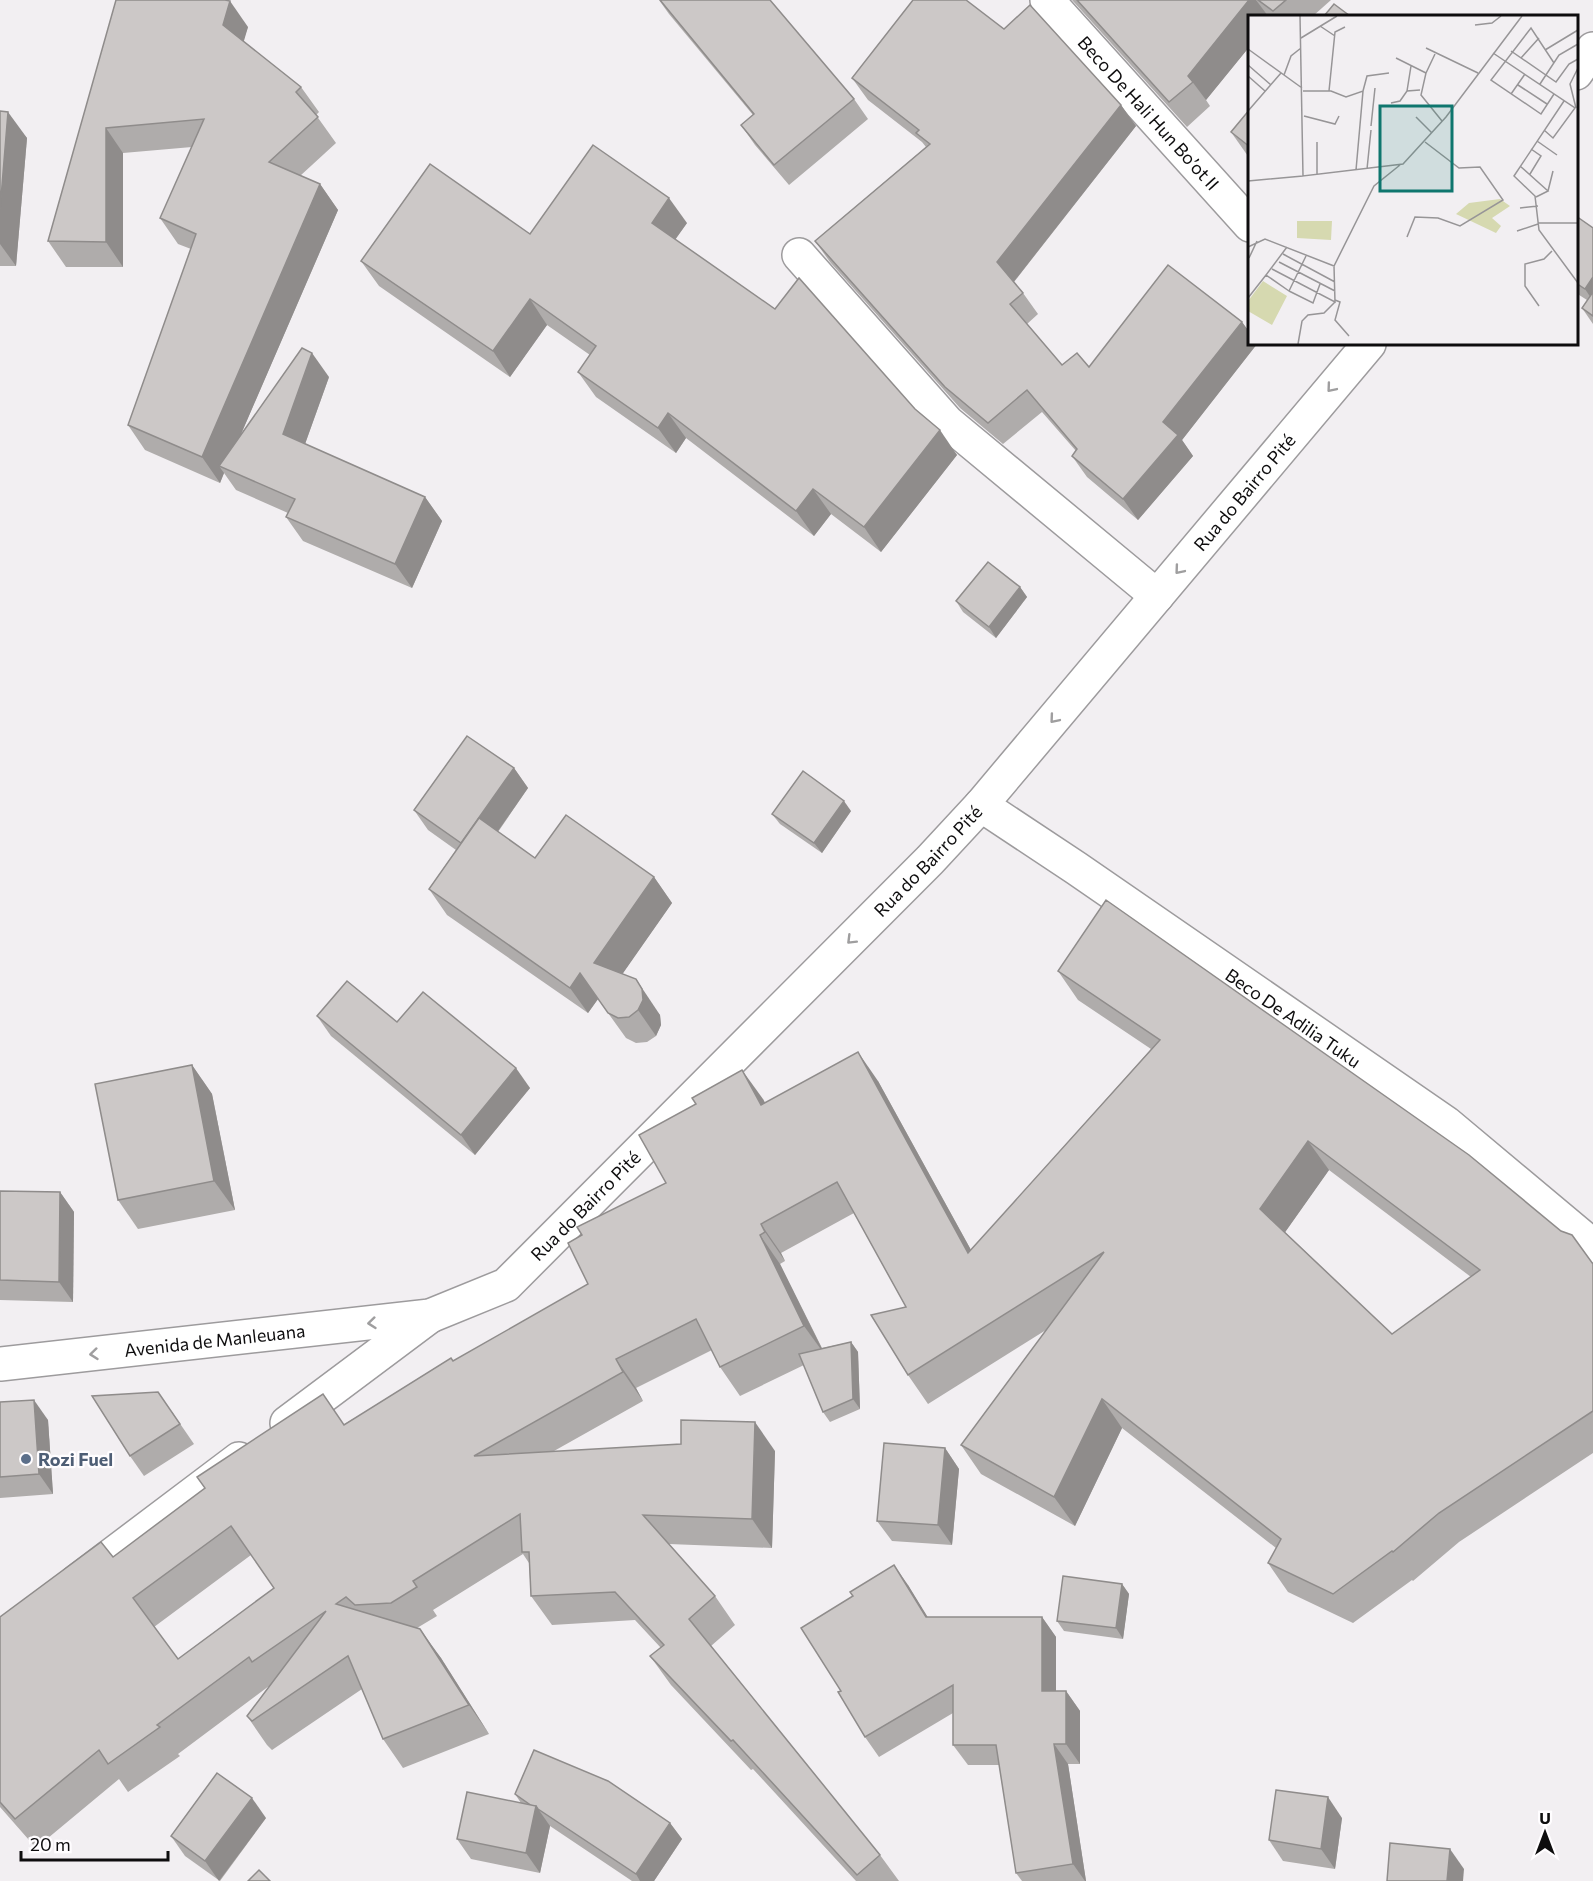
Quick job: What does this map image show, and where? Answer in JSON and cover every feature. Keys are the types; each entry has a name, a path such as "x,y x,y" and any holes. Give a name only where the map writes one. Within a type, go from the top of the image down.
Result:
{"street":[{"name":"Beco De Hali Hun Bo’ot II","path":"1047,0 1248,223"},
{"path":"1578,70 1593,50"},
{"path":"799,255 946,422 1157,596"},
{"name":"Rua do Bairro Pité","path":"430,1316 506,1286 930,860 981,805 1368,345"},
{"name":"Beco De Adilia Tuku","path":"981,805 1086,874 1446,1124 1593,1246"},
{"path":"55,1597 430,1316"},
{"name":"Avenida de Manleuana","path":"0,1364 430,1316"}],"building":[{"path":"116,0 230,1 223,25 301,87 296,92 318,117 269,162 320,184 202,457 128,425 196,234 160,218 204,119 106,128 106,242 48,241"},
{"path":"660,0 770,0 854,99 774,165 741,125 754,114"},
{"path":"913,0 966,0 1004,29 1030,5 1121,105 997,262 1023,293 1010,304 1062,365 1077,353 1089,367 1168,265 1242,322 1163,422 1178,435 1123,499 1072,456 1077,449 1027,390 988,423 945,387 815,241 930,144 916,133 919,130 852,78"},
{"path":"1077,0 1249,0 1188,76 1193,82 1169,102"},
{"path":"1258,0 1286,0 1273,11"},
{"path":"1334,4 1349,15 1325,15"},
{"path":"0,111 8,112 0,210"},
{"path":"1248,111 1248,145 1231,132"},
{"path":"593,145 669,198 652,223 775,309 799,278 915,409 940,430 864,527 813,489 796,511 668,413 658,428 578,372 596,346 530,299 493,351 361,261 430,164 530,234"},
{"path":"1578,217 1593,228 1593,277 1585,289 1578,284"},
{"path":"1593,292 1593,316 1582,308"},
{"path":"302,348 312,353 283,434 425,497 395,564 286,517 295,499 219,466"},
{"path":"988,562 1020,587 989,627 956,601"},
{"path":"467,736 514,768 461,843 414,810"},
{"path":"803,771 844,801 814,843 772,814"},
{"path":"566,815 654,877 594,963 636,979 642,989 643,1000 638,1010 629,1017 618,1018 608,1013 580,973 570,988 429,889 479,818 535,858"},
{"path":"1106,900 1469,1155 1561,1231 1572,1235 1593,1264 1593,1411 1439,1513 1393,1552 1333,1594 1268,1563 1281,1539 1102,1399 1054,1497 961,1445 1104,1252 908,1375 871,1315 906,1307 837,1182 761,1224 765,1232 760,1235 804,1326 720,1367 696,1319 616,1359 623,1372 474,1456 681,1444 681,1420 755,1422 752,1519 643,1515 715,1596 689,1619 880,1855 857,1875 733,1740 731,1741 650,1656 664,1645 615,1592 531,1596 529,1552 522,1552 520,1514 413,1581 417,1587 391,1603 355,1605 346,1597 336,1604 420,1629 469,1705 383,1739 348,1656 252,1721 247,1716 326,1611 252,1662 249,1657 157,1725 160,1727 108,1764 99,1750 15,1819 0,1802 0,1617 101,1542 113,1557 205,1488 197,1477 323,1394 344,1425 451,1358 453,1361 588,1284 568,1243 582,1235 577,1227 666,1183 639,1135 696,1104 692,1098 742,1070 761,1105 858,1052 968,1253 1160,1040 1058,971","holes":["1308,1141 1480,1270 1392,1334 1260,1209","231,1526 274,1588 178,1659 133,1598"]},
{"path":"347,981 397,1022 423,992 516,1068 461,1135 317,1016"},
{"path":"192,1065 214,1181 118,1200 95,1084"},
{"path":"0,1191 60,1192 59,1282 0,1280"},
{"path":"851,1342 853,1399 823,1412 799,1354"},
{"path":"158,1392 180,1424 130,1456 92,1396"},
{"path":"34,1400 39,1474 0,1477 0,1402"},
{"path":"884,1443 945,1448 938,1525 877,1521"},
{"path":"894,1565 926,1617 1042,1617 1042,1691 1066,1691 1066,1744 1054,1744 1073,1864 1016,1873 996,1745 953,1745 953,1685 865,1737 838,1692 841,1691 801,1628 853,1596 850,1592"},
{"path":"1063,1576 1122,1584 1116,1628 1057,1621"},
{"path":"534,1750 608,1781 670,1823 636,1874 515,1794"},
{"path":"217,1773 252,1798 205,1861 171,1836"},
{"path":"1276,1790 1328,1797 1321,1849 1269,1840"},
{"path":"467,1792 536,1806 526,1853 457,1839"},
{"path":"1390,1843 1450,1849 1447,1881 1387,1881"},
{"path":"259,1870 270,1881 248,1881"}],"place":[{"name":"Rozi Fuel","path":"26,1459"}]}
